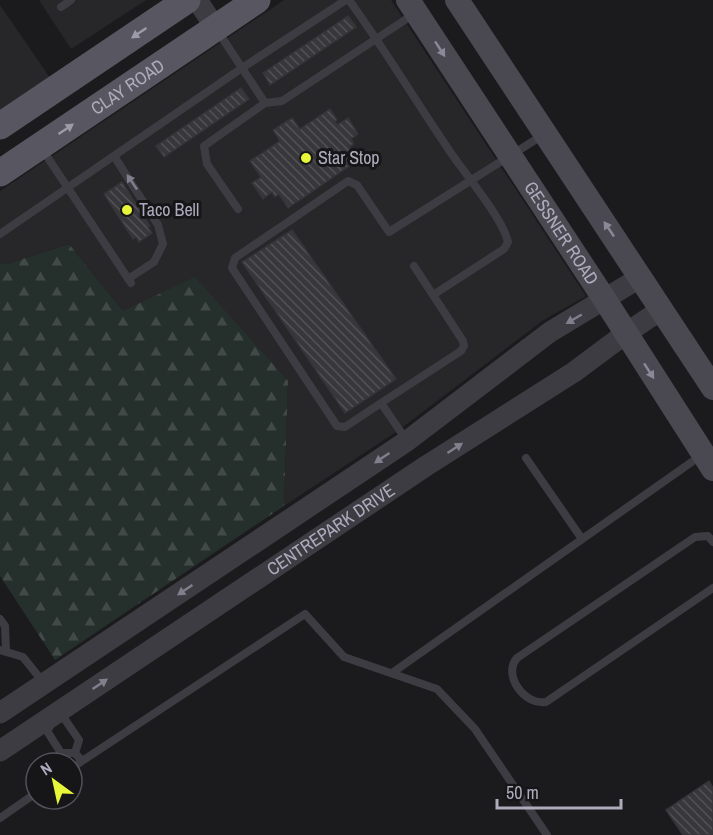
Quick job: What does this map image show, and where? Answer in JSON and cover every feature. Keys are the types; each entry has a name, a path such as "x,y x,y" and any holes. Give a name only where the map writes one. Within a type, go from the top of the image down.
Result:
{"main road":[{"path":"0,126 187,0"},
{"name":"CLAY ROAD","path":"0,173 257,0"},
{"path":"457,0 713,388"},
{"name":"GESSNER ROAD","path":"412,7 708,461"}],"street":[{"path":"197,0 215,27"},
{"name":"CENTREPARK DRIVE","path":"0,713 407,441 550,332 641,277"},
{"name":"CENTREPARK DRIVE","path":"0,751 53,718 426,466 574,372 662,309"},
{"path":"407,441 426,466"},
{"path":"223,564 240,590"},
{"path":"39,687 53,718"}],"lane":[{"path":"61,7 71,0"},
{"path":"0,234 242,68 347,0 377,39 422,110 506,233 508,242 504,249 433,296"},
{"path":"238,209 207,164 204,146 265,103 282,101 377,39 412,7"},
{"path":"215,27 265,103"},
{"path":"414,266 464,346 461,351 345,427 337,426 232,268 235,258 348,182 357,185 389,232 545,133"},
{"path":"40,146 129,281 154,262 163,244 158,225 114,156"},
{"path":"381,403 407,441"},
{"path":"526,458 582,539"},
{"path":"392,673 683,468 708,461"},
{"path":"713,542 708,536 695,537 517,658 512,664 511,673 533,702 546,702 713,588"},
{"path":"84,760 305,614 344,657 437,689 475,729 547,835"},
{"path":"0,619 4,626 3,651 23,657 39,687"},
{"path":"60,751 47,731 53,718 64,718 79,740 76,751"},
{"path":"0,818 24,801"}],"shaded area":[{"path":"39,0 146,0 71,49"},
{"path":"284,0 391,0 586,296 542,321 399,430 284,506 288,381 123,311 69,244 7,264 0,263 0,191"},
{"path":"0,5 57,88 0,126"}],"green space":[{"path":"69,244 123,311 195,277 288,381 284,506 55,660 0,576 0,263 7,264"}],"building":[{"path":"348,16 356,27 270,85 263,73"},
{"path":"241,88 249,99 164,157 156,146"},
{"name":"Star Stop","path":"330,109 337,120 335,122 337,125 348,118 358,134 351,139 354,144 349,147 358,160 288,208 279,194 275,197 272,192 263,199 252,183 261,177 250,161 280,141 273,130 292,118 300,129"},
{"name":"Taco Bell","path":"122,182 150,226 148,227 152,233 139,242 136,237 133,239 104,194"},
{"path":"292,230 396,379 345,413 242,262"},
{"path":"709,781 713,788 713,835 683,835 666,810"}],"place":[{"name":"Star Stop","path":"306,158"},
{"name":"Taco Bell","path":"127,210"}]}
